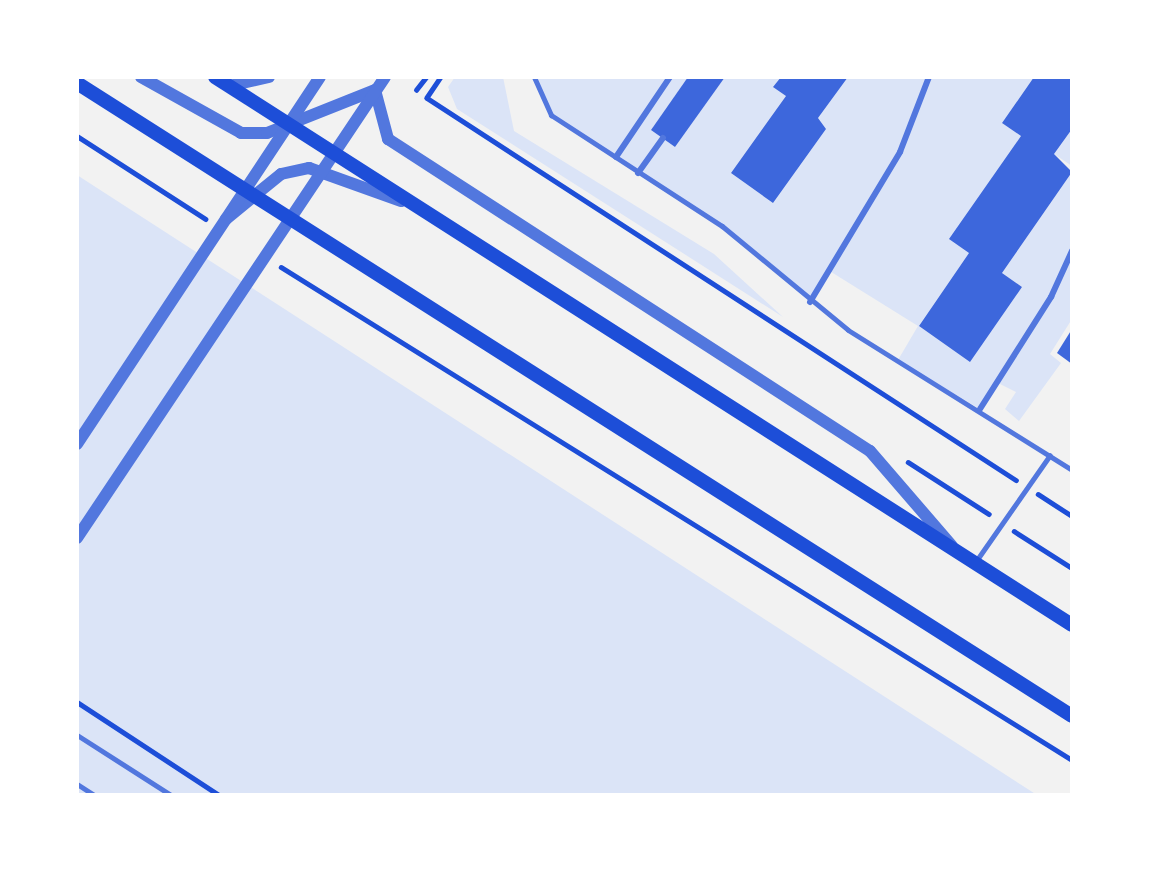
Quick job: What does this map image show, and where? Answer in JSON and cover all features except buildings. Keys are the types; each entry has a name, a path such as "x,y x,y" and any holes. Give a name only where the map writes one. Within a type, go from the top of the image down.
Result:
{"main road":[{"path":"215,77 1072,625"},
{"path":"77,83 285,218 1072,716"}],"street":[{"path":"141,77 241,133 267,133 375,90"},
{"path":"229,86 269,77"},
{"path":"77,444 240,189 320,77"},
{"path":"77,538 285,218 384,77"},
{"path":"617,157 670,77"},
{"path":"810,302 900,152 929,77"},
{"path":"375,90 388,139 870,451 957,552"},
{"path":"638,173 663,138"},
{"path":"215,228 281,173 309,168 415,207"},
{"path":"980,409 1051,297 1072,251"}],"lane":[{"path":"534,77 551,115 722,226 810,302 1072,470"},
{"path":"975,563 1050,455"},
{"path":"77,736 171,795"},
{"path":"77,784 94,795"}],"path":[{"path":"416,90 426,77"},
{"path":"442,77 427,98 981,456"},
{"path":"77,136 215,228"},
{"path":"273,261 1072,760"},
{"path":"77,702 219,795"}],"shaded area":[{"path":"455,77 503,77 514,131 714,254 783,317 457,109 448,87"},
{"path":"534,77 688,77 651,130 675,147 725,77 781,77 774,87 786,96 731,173 773,203 826,129 818,118 848,77 1034,77 1002,123 1021,136 950,239 969,253 919,326 970,361 1022,287 1002,273 1072,172 1072,319 1050,354 1061,363 1019,421 1005,409 1016,392 998,383 980,409 898,360 918,326 828,270 810,302 722,226 551,115"},
{"path":"1072,129 1072,166 1054,154"},
{"path":"77,175 1037,795 77,795"}]}
